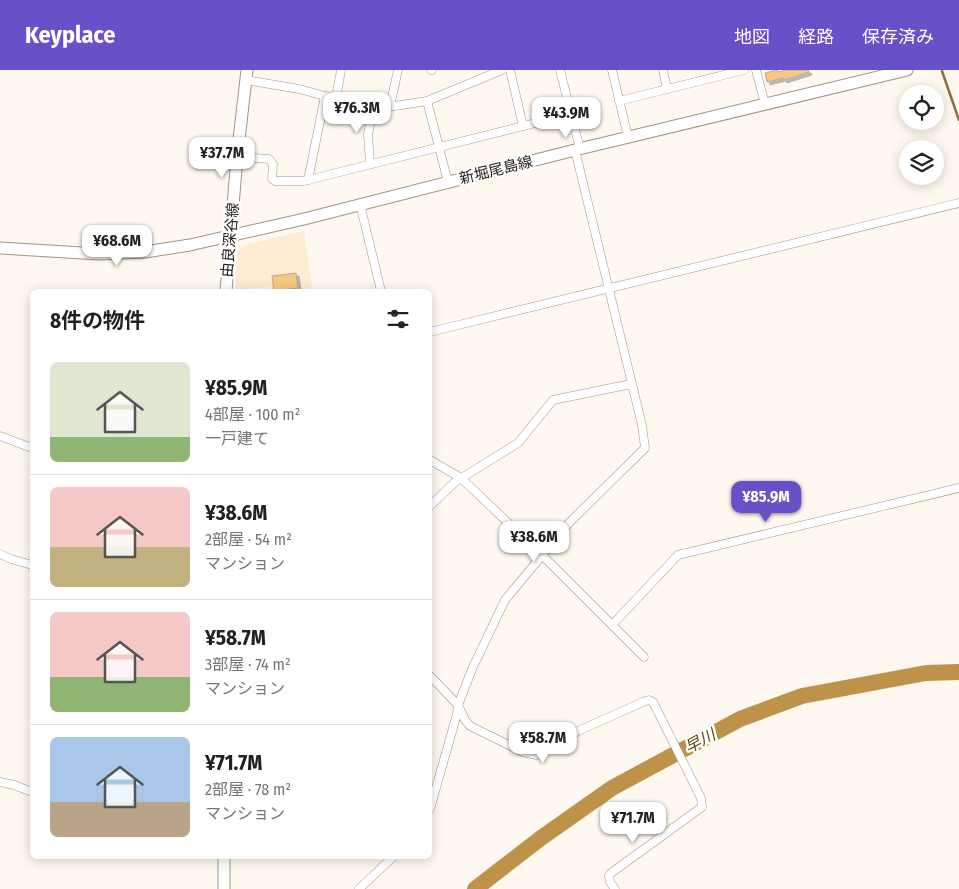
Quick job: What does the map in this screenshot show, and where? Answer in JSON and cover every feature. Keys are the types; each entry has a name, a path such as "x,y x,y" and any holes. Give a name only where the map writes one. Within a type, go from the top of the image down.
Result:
{"main road":[{"name":"新堀尾島線","path":"0,248 73,253 123,253 182,247 907,70"},
{"name":"由良深谷線","path":"226,289 237,157 247,75"},
{"path":"224,859 224,889"}],"street":[{"path":"336,98 341,70"},
{"path":"390,106 398,70"},
{"path":"247,75 324,96 374,106 390,106 427,101 502,70"},
{"path":"510,70 523,126"},
{"path":"432,802 458,705 473,667 505,600 569,523 645,448 642,425 577,150 572,114 560,70"},
{"path":"612,70 628,137"},
{"path":"663,70 667,89"},
{"path":"619,101 667,89 710,74 744,70"},
{"path":"756,70 764,104"},
{"path":"308,180 324,96"},
{"path":"427,101 448,182"},
{"path":"370,164 368,134 374,106"},
{"path":"237,157 269,159 272,164 272,179 275,181 308,180 572,114"},
{"path":"432,332 959,203"},
{"path":"360,204 381,289"},
{"path":"432,504 461,478 518,443 553,400 631,384"},
{"path":"0,436 30,447"},
{"path":"432,461 461,478 542,555 644,657"},
{"path":"612,625 678,555 959,488"},
{"path":"0,554 11,560 30,565"},
{"path":"432,678 458,705 470,726 523,752 536,755 578,731 643,702 649,700 653,702 701,798 702,807 611,873 608,876 615,889"},
{"path":"0,782 30,791"},
{"path":"359,889 391,859"}],"shaded area":[{"path":"304,231 312,288 272,289 271,286 235,289 237,252 247,244"}],"building":[{"path":"777,70 778,72 785,70 808,70 809,72 784,80 783,78 767,82 765,73"},
{"path":"296,273 298,288 274,289 272,276"}],"waterway":[{"path":"942,71 959,120"},
{"name":"早川","path":"475,889 541,838 612,788 740,719 802,696 926,673 959,672"}]}
